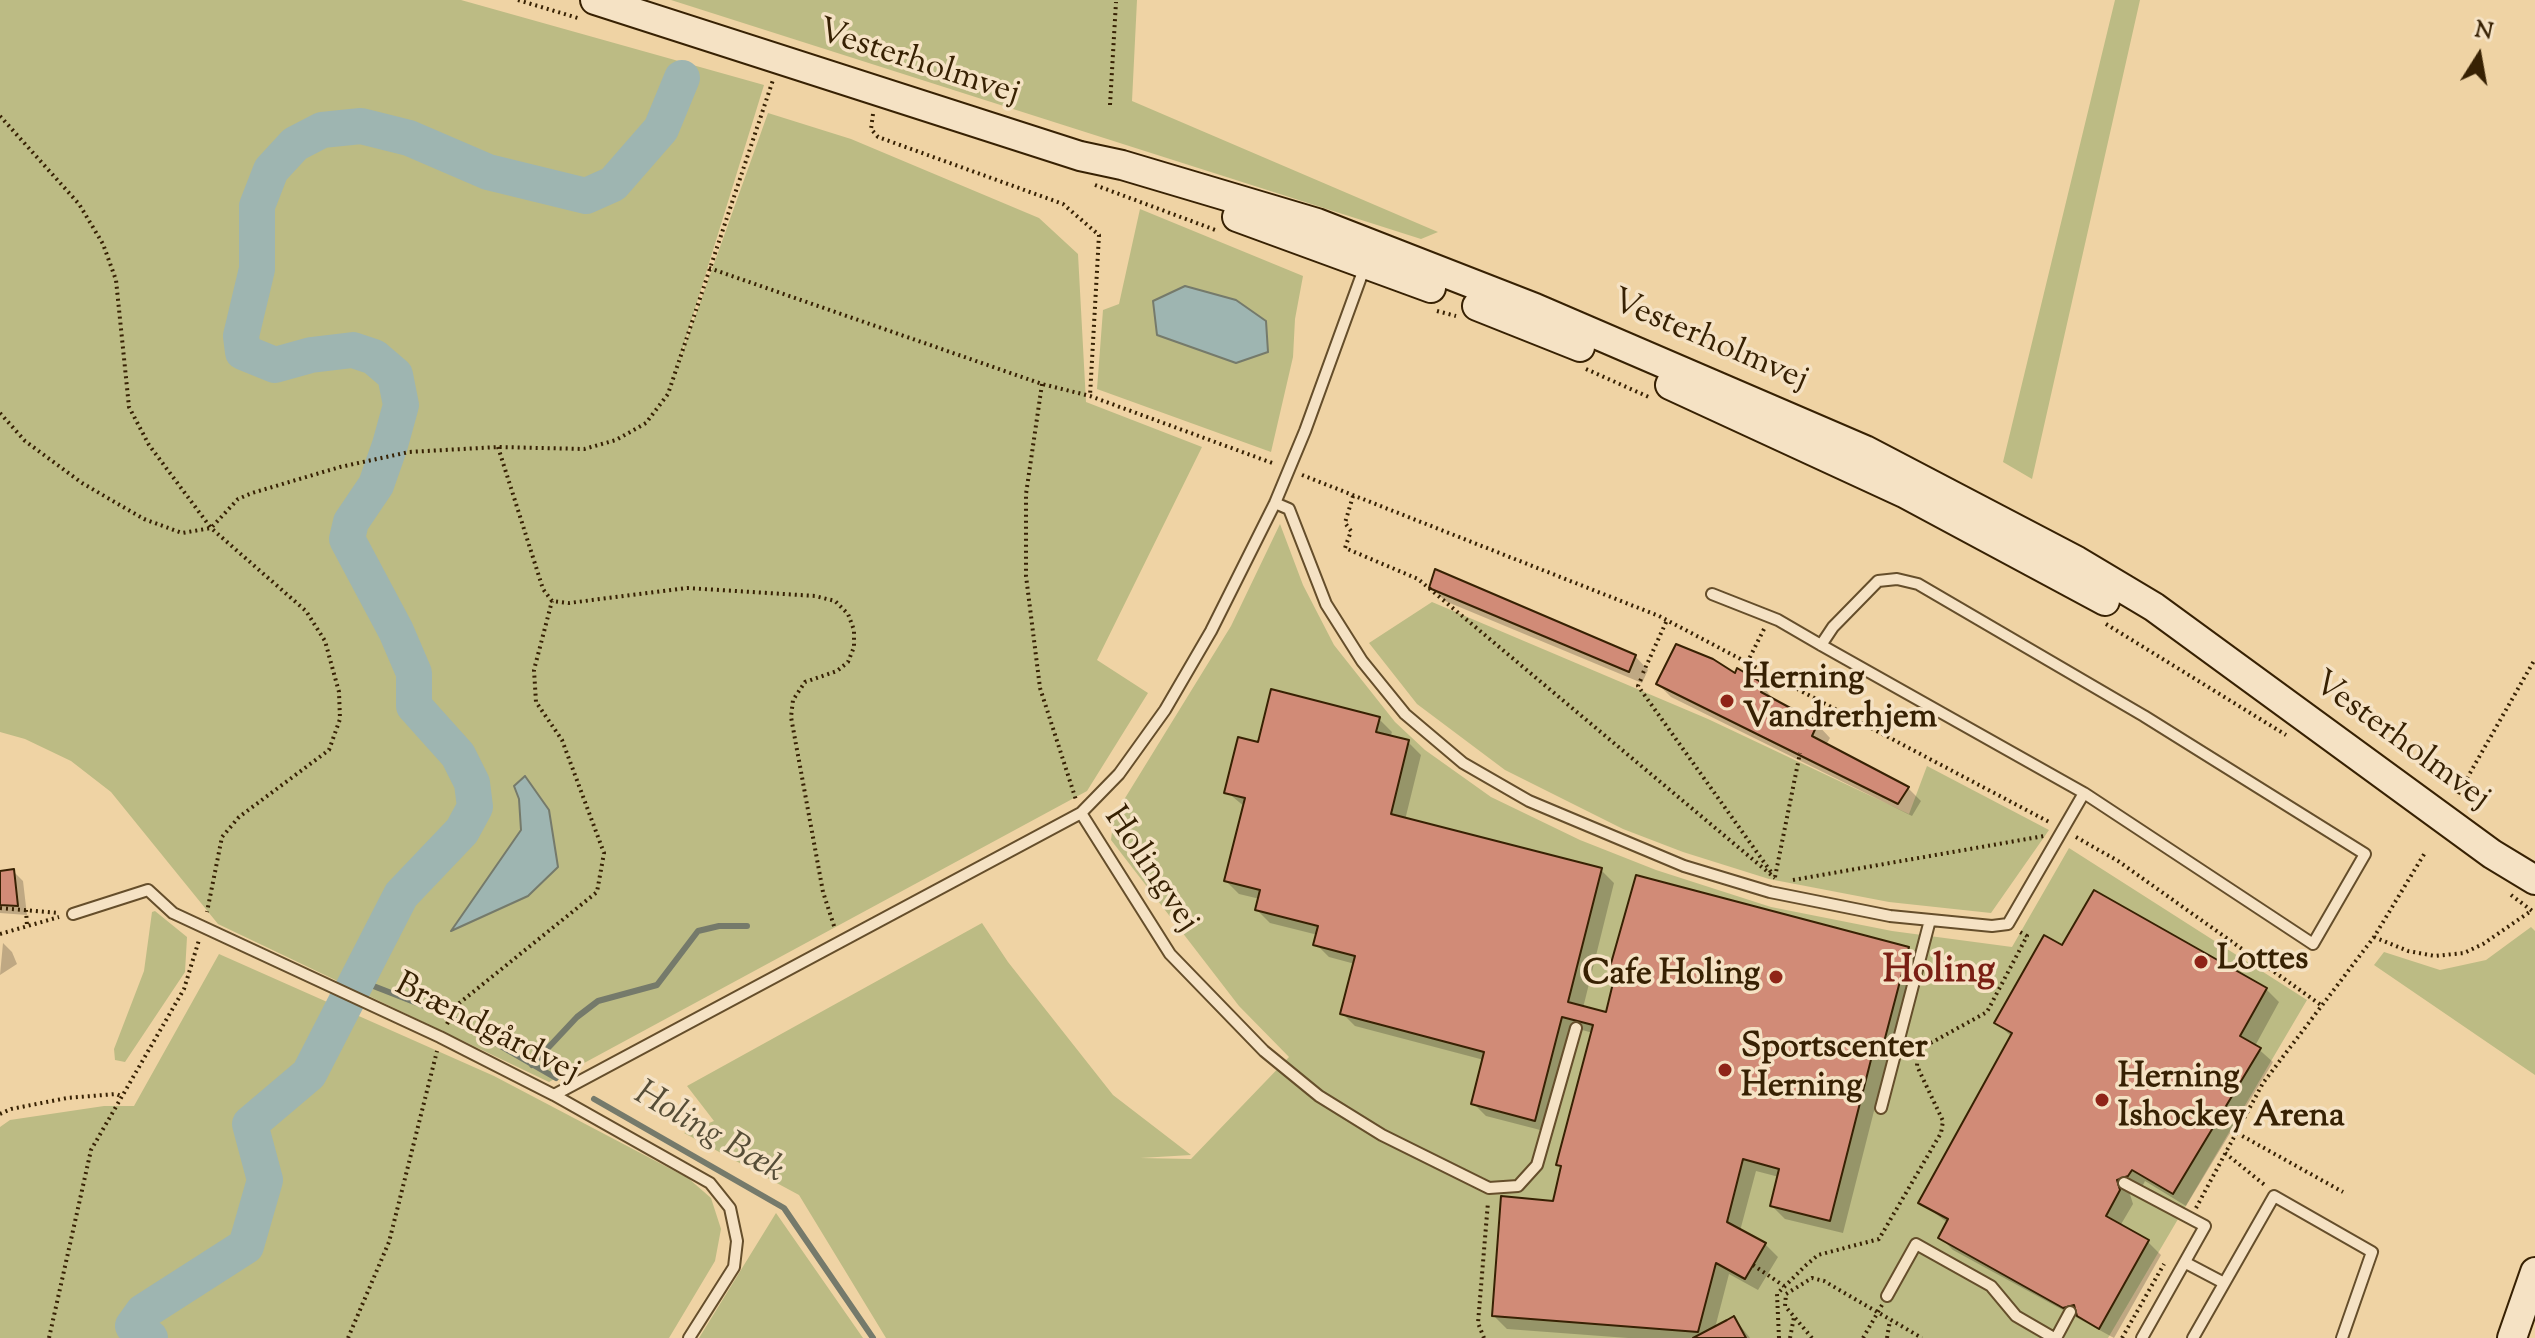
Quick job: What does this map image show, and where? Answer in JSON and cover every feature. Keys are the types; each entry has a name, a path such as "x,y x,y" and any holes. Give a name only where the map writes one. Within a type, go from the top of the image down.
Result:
{"street":[{"name":"Vesterholmvej","path":"591,10 1083,169 1259,204 1370,254 1535,308 1865,450 2077,561 2154,607 2492,854 2535,880"},
{"name":"Vesterholmvej","path":"2492,854 2534,905"},
{"path":"2512,1338 2535,1272"}],"lane":[{"path":"1081,813 1119,774 1165,710 1211,631 1275,503 1370,254"},
{"path":"1275,503 1289,509 1326,604 1362,661 1405,714 1463,763 1529,801 1684,866 1770,892 1890,916 1992,926 2008,924 2084,793"},
{"path":"1712,594 1770,617 2084,793 2313,944 2365,854 2144,716 1918,584 1897,579 1878,581 1833,627 1821,645"},
{"name":"Holingvej","path":"554,1095 1081,813 1170,954 1264,1051 1319,1096 1382,1135 1489,1188"},
{"name":"Brændgårdvej","path":"73,914 148,890 173,913 440,1037 554,1095 710,1183 730,1208 737,1241 734,1267 689,1338"},
{"path":"1881,1108 1930,920"},
{"path":"1489,1188 1518,1186 1537,1165 1576,1028"},
{"path":"2124,1183 2205,1226 2142,1338"},
{"path":"2193,1338 2274,1196 2372,1252 2342,1338"},
{"path":"1887,1296 1916,1244 1991,1286 2016,1316 2055,1338 2070,1312"},
{"path":"2186,1263 2224,1283"}],"path":[{"path":"518,0 591,10"},
{"path":"1110,105 1116,2"},
{"path":"759,74 788,84"},
{"path":"0,413 25,441 82,483 144,519 182,533 211,528 238,499 252,493 340,467 409,452 498,447 584,449 616,440 646,423 668,394 773,79"},
{"path":"887,116 873,112 871,129 878,137 1063,204 1099,235 1090,396"},
{"path":"0,116 79,204 103,244 116,280 129,407 149,445 211,528 306,611 325,641 339,692 340,719 329,750 239,817 222,837 203,928 184,989 91,1150 49,1338"},
{"path":"1083,169 1219,231"},
{"path":"709,268 1042,384 1090,396 1289,469 1667,620 2118,861 2321,1005"},
{"path":"1434,310 1460,317"},
{"path":"1583,367 1655,400"},
{"path":"1042,384 1026,494 1026,576 1040,688 1081,813"},
{"path":"498,447 543,589 552,601 569,603 687,588 815,596 835,601 848,614 854,630 854,647 848,662 837,671 805,682 793,700 791,717 823,892 839,940"},
{"path":"1353,496 1345,523 1351,531 1345,548 1418,579 1775,877 1800,881 2049,835 2061,829"},
{"path":"348,1338 389,1242 440,1037 457,1005 597,892 604,853 562,740 536,702 534,670 552,601"},
{"path":"1747,663 1770,617"},
{"path":"2094,617 2290,737"},
{"path":"1643,673 1667,620"},
{"path":"2458,794 2535,659"},
{"path":"1641,679 1638,686 1775,877"},
{"path":"1813,720 1822,703"},
{"path":"1770,892 1800,753"},
{"path":"2191,1218 2263,1083 2374,937 2426,851"},
{"path":"2374,937 2408,951 2435,956 2464,953 2483,944 2534,905 2507,892"},
{"path":"0,908 73,914"},
{"path":"24,910 27,926"},
{"path":"0,934 73,914"},
{"path":"1779,1338 1775,1304 1777,1294 1818,1255 1879,1239 1941,1133 1943,1121 1917,1066 1918,1050 1987,1012 2027,936 2008,924"},
{"path":"0,1114 67,1098 116,1094 123,1097"},
{"path":"2236,1132 2343,1192"},
{"path":"2225,1153 2247,1174 2265,1184 2274,1196"},
{"path":"1484,1338 1478,1323 1489,1188"},
{"path":"2122,1338 2168,1258"},
{"path":"1753,1265 1790,1291"},
{"path":"1812,1338 1785,1306 1790,1291 1812,1278 1922,1338"},
{"path":"1863,1338 1887,1296"},
{"path":"1790,1338 1794,1317"},
{"path":"1887,1338 1890,1320"}],"shaded area":[{"path":"0,0 461,0 764,85 677,367 768,113 851,139 1039,218 1078,254 1086,402 1202,447 1097,660 1148,693 1087,791 549,1082 218,924 111,792 71,761 25,739 0,732"},
{"path":"671,0 1137,0 1132,101 1438,232 1421,239"},
{"path":"2115,0 2140,0 2032,479 2003,462"},
{"path":"1140,209 1303,276 1295,319 1293,357 1271,452 1097,389 1103,310 1119,304"},
{"path":"1280,524 1303,585 1334,645 1395,722 1425,750 1491,797 1580,840 1656,870 1771,907 1892,931 2012,947 2069,848 2307,1000 2108,1338 886,1338 799,1195 684,1133 714,1121 687,1086 982,923 1008,962 1113,1095 1191,1155 1140,1158 1191,1159 1289,1057 1239,1006 1111,840 1114,816 1231,626"},
{"path":"1432,602 1708,719 1909,814 1927,766 2049,830 1991,913 1889,902 1769,879 1683,852 1623,829 1505,770 1417,704 1369,643"},
{"path":"155,911 187,937 185,972 125,1062 115,1060 114,1049 144,971 152,912"},
{"path":"2531,927 2535,931 2535,1075 2374,965 2384,952 2440,970 2486,960"},
{"path":"219,954 494,1076 688,1178 711,1198 721,1229 715,1261 669,1338 0,1338 0,1127 10,1120 104,1106 134,1106"},
{"path":"776,1213 863,1338 699,1338"}],"water":[{"path":"1185,286 1236,300 1266,321 1268,352 1236,363 1157,335 1153,301"},
{"path":"525,776 549,810 558,867 528,896 451,931 521,830 519,799 514,786"}],"building":[{"path":"1435,569 1636,655 1629,672 1429,588"},
{"path":"1676,644 1713,659 1735,673 1737,668 1764,684 1761,692 1818,723 1812,736 1909,787 1898,804 1656,684"},
{"name":"Sportscenter Herning","path":"1271,689 1380,717 1376,732 1409,740 1391,814 1602,868 1568,1002 1606,1012 1613,983 1606,981 1636,875 1909,947 1884,1042 1876,1040 1830,1221 1770,1206 1779,1169 1743,1159 1727,1222 1766,1243 1745,1279 1716,1263 1698,1332 1492,1316 1501,1196 1553,1201 1561,1166 1556,1165 1593,1025 1562,1017 1535,1121 1471,1104 1484,1052 1340,1014 1355,956 1313,945 1318,926 1255,910 1260,890 1224,881 1245,798 1224,793 1238,737 1258,742"},
{"path":"14,869 18,906 0,905 0,871"},
{"name":"Herning Ishockey Arena","path":"2094,890 2267,988 2240,1036 2261,1048 2173,1194 2132,1170 2128,1176 2117,1180 2120,1190 2106,1216 2149,1240 2099,1329 2077,1316 2074,1305 2063,1308 1938,1238 1948,1219 1918,1203 2012,1033 1994,1023 2044,935 2062,945"},
{"path":"1734,1316 1746,1338 1693,1338 1727,1320"}],"waterway":[{"path":"150,1338 133,1326 143,1312 246,1246 265,1180 250,1124 309,1074 401,895 462,831 475,807 472,783 458,755 414,706 414,673 396,631 347,539 351,522 376,485 390,445 401,405 395,375 374,357 353,350 311,355 275,365 243,352 241,336 257,269 257,206 271,170 295,144 322,130 361,126 409,138 488,172 586,196 613,184 661,129 682,78"},
{"path":"532,1065 577,1017 598,1001 657,985 698,931 719,926 747,926"},
{"name":"Holing Bæk","path":"358,980 445,1014 556,1078"},
{"name":"Holing Bæk","path":"594,1099 784,1208 873,1338"}],"place":[{"name":"Herning Vandrerhjem","path":"1727,701"},
{"name":"Lottes","path":"2201,962"},
{"name":"Cafe Holing","path":"1776,977"},
{"name":"Sportscenter Herning","path":"1725,1070"},
{"name":"Herning Ishockey Arena","path":"2102,1100"}],"district":[{"name":"Holing","path":"1939,975"}]}
